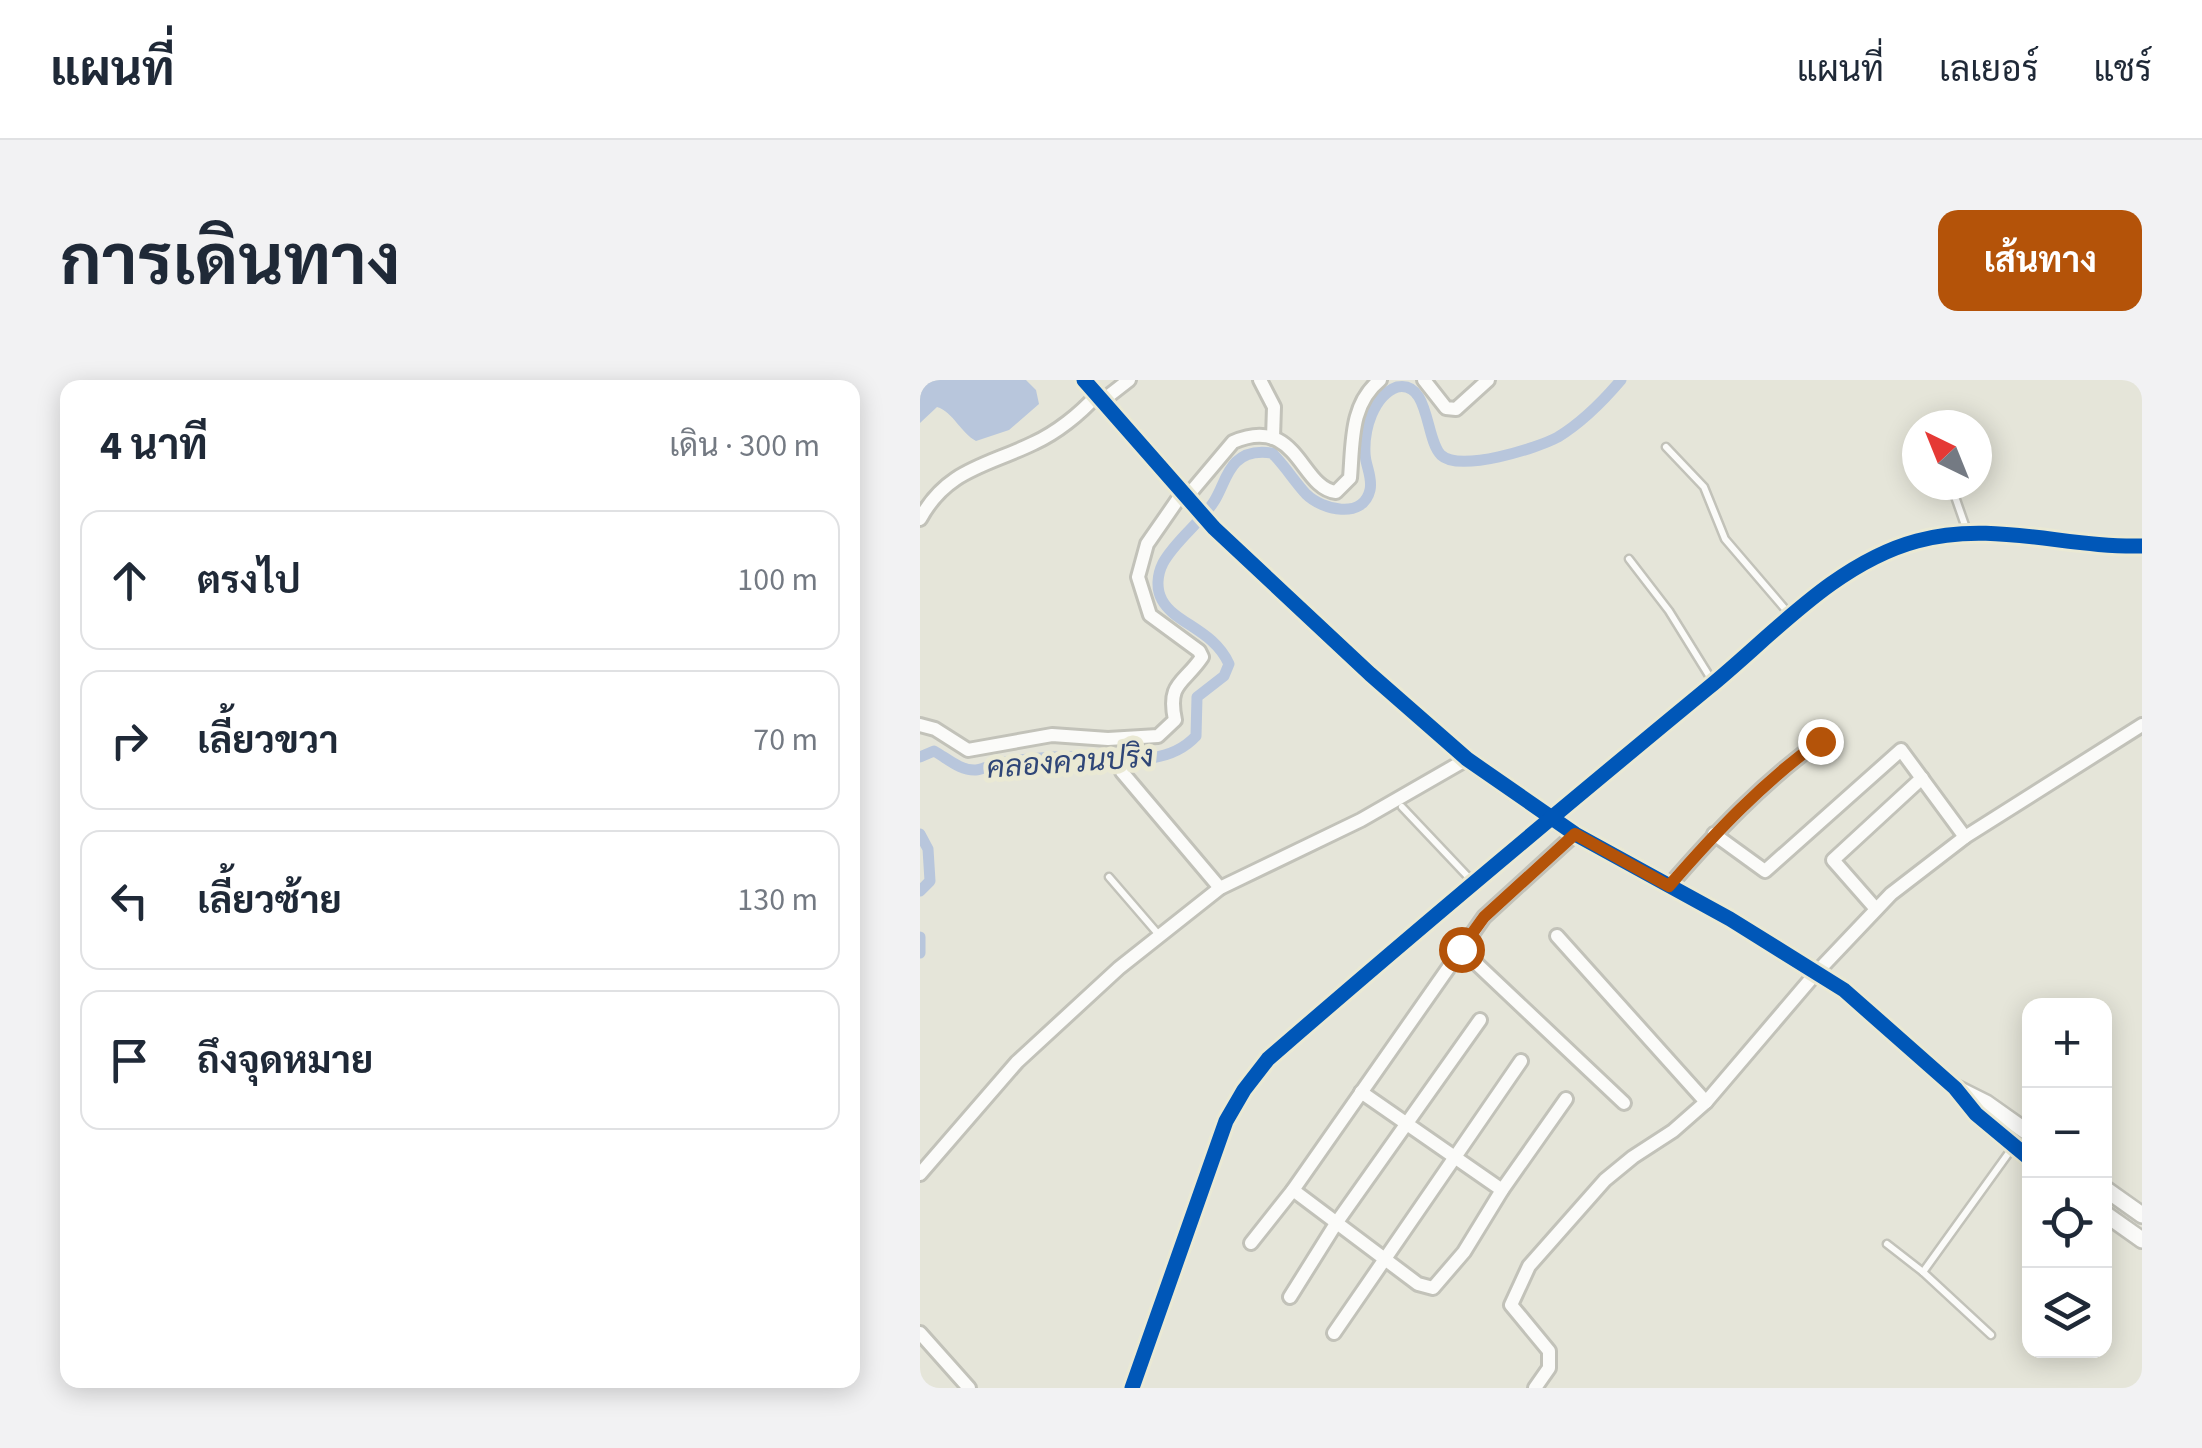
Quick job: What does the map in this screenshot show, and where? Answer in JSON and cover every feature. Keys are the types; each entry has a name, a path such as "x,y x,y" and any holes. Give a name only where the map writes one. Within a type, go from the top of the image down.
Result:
{"street":[{"path":"1084,380 1214,528 1467,759 1575,834 1730,919 1844,990 2022,1153"},
{"path":"920,519 936,493 958,475 1035,443 1129,380"},
{"path":"1260,380 1274,407 1273,438"},
{"path":"920,725 968,750 1052,735 1108,739 1158,736 1175,720 1171,702 1176,683 1202,657 1199,650 1150,615 1138,578 1147,544 1233,442 1242,438 1273,438 1286,444 1328,492 1336,492 1350,478 1355,419 1364,395 1380,380"},
{"path":"1424,380 1446,408 1456,409 1488,380"},
{"path":"1132,1388 1212,1155 1244,1090 1268,1059 1551,816 1792,617 1879,554 1916,541 1967,531 2142,546"},
{"path":"1535,1388 1549,1368 1549,1351 1511,1305 1529,1266 1605,1180 1706,1102 1816,973 1906,880 1965,837 2142,726"},
{"path":"1669,886 1714,834 1793,760 1820,741"},
{"path":"1714,834 1764,871 1900,750 1965,837"},
{"path":"920,1174 1017,1062 1159,935 1220,888 1361,820 1467,759"},
{"path":"1122,772 1220,888"},
{"path":"1876,909 1833,860 1922,778"},
{"path":"1251,1243 1293,1190 1484,917 1575,834"},
{"path":"1556,936 1706,1102"},
{"path":"1461,949 1624,1103"},
{"path":"1290,1298 1336,1222 1480,1020"},
{"path":"1334,1333 1521,1061"},
{"path":"1955,1088 1986,1103 2022,1128"},
{"path":"1361,1092 1502,1190"},
{"path":"1293,1190 1418,1284 1433,1288 1464,1252 1566,1099"},
{"path":"2112,1194 2142,1215"},
{"path":"2112,1219 2142,1240"},
{"path":"920,1333 969,1388"}],"lane":[{"path":"1666,447 1704,487 1725,539 1792,617"},
{"path":"1956,500 1967,531"},
{"path":"1629,559 1668,611 1714,684"},
{"path":"1402,807 1473,882"},
{"path":"1108,877 1159,935"},
{"path":"1923,1272 2013,1147"},
{"path":"1887,1244 1992,1335"}],"water":[{"path":"920,380 1026,380 1036,390 1039,404 1009,430 976,441 937,407 920,423"}],"waterway":[{"name":"คลองควนปริง","path":"920,757 934,751 959,766 976,770 1046,757 1147,758 1181,748 1196,736 1197,697 1224,676 1229,664 1214,643 1168,608 1160,596 1158,577 1168,555 1207,511 1236,462 1253,453 1272,453 1313,500 1331,508 1351,509 1359,506 1370,490 1365,458 1368,424 1382,398 1397,387 1408,387 1416,393 1441,455 1464,461 1517,452 1558,437 1592,411 1621,380"},
{"name":"คลองควนปริง","path":"920,834 928,849 930,881 920,891"},
{"name":"คลองควนปริง","path":"920,937 920,953"}],"cycle path":[{"path":"1084,380 1214,528 1467,759 1575,834 1730,919 1844,990 2022,1152"},
{"path":"1132,1388 1226,1121 1268,1059 1806,603 1832,583 1887,552 1945,535 2001,534 2142,546"}],"route":[{"path":"1461,949 1484,917 1575,834 1669,886 1714,834 1793,760 1820,741"}]}
